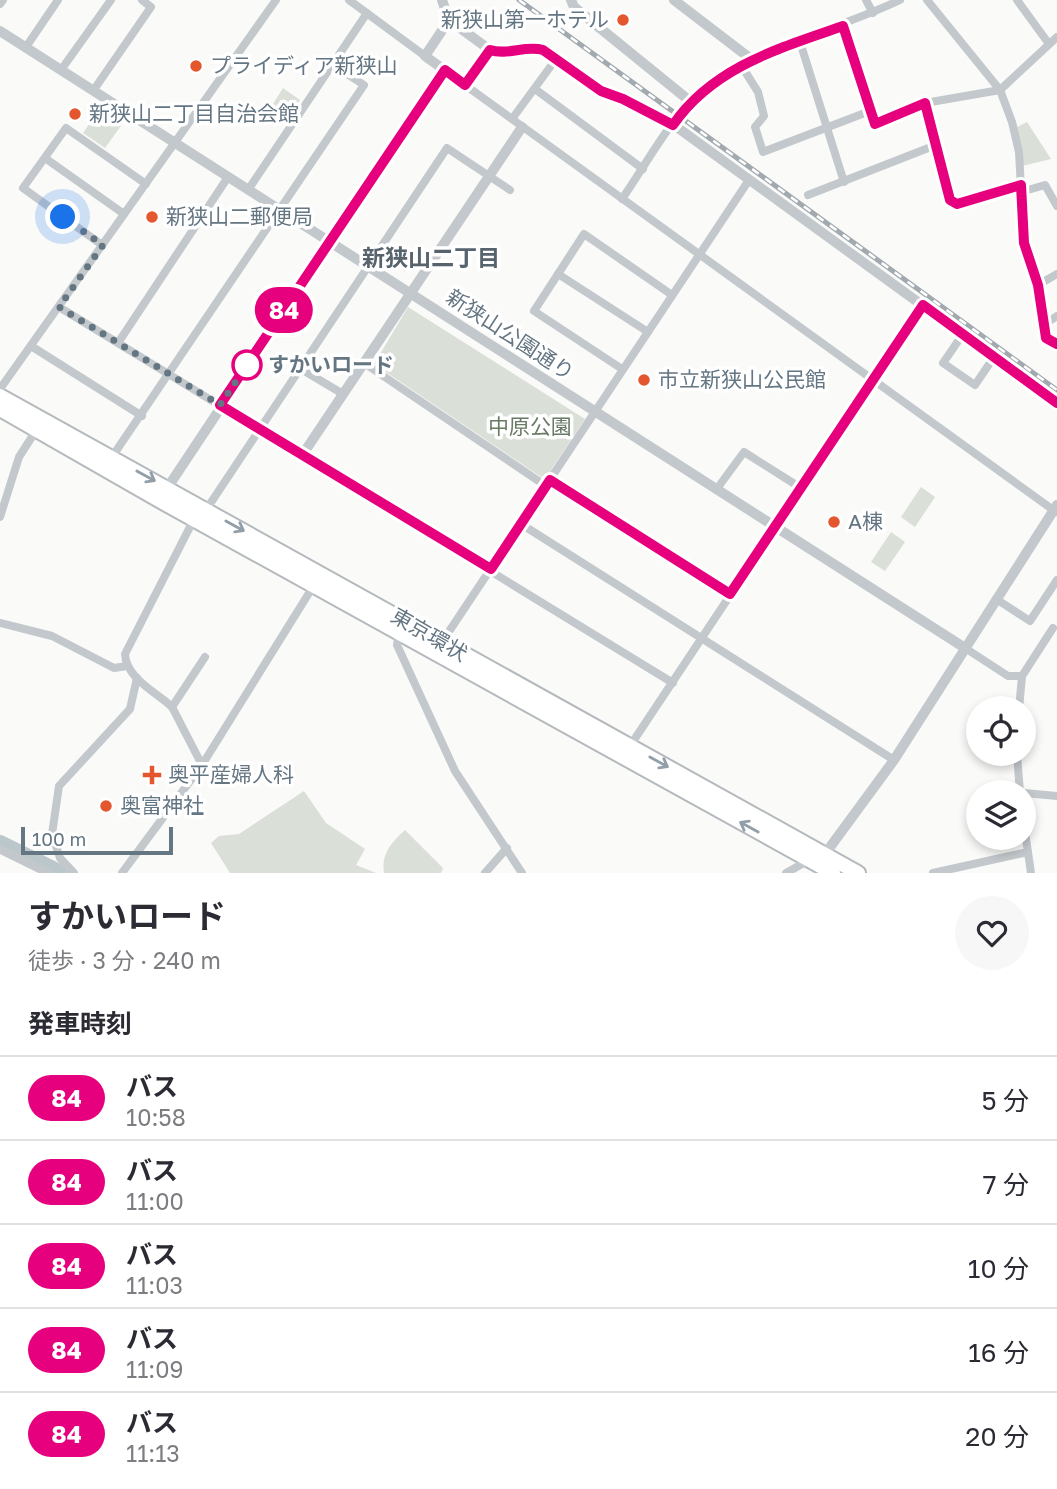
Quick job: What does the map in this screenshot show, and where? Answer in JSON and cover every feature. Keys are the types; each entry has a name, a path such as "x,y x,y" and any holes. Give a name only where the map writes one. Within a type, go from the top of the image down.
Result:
{"highway":[{"name":"東京環状","path":"0,396 163,494"},
{"name":"東京環状","path":"0,409 442,642 858,873"},
{"name":"東京環状","path":"318,579 399,631 833,873"}],"street":[{"path":"26,47 58,0"},
{"path":"61,70 111,0"},
{"path":"93,91 151,7 142,0"},
{"path":"0,389 276,0"},
{"path":"349,0 873,380 1056,509 894,760 825,854 786,873"},
{"path":"442,0 449,20 490,50 498,52 535,47 601,91 623,99 673,125 1057,403"},
{"path":"571,0 574,7 691,102"},
{"path":"866,0 873,13"},
{"path":"622,199 691,102 746,62 843,26 900,0"},
{"path":"927,0 1000,90 1017,142 1024,243 1038,285 1046,338 1057,344"},
{"path":"1017,0 1049,44"},
{"path":"680,2 746,62 764,116 755,127 763,152 870,111"},
{"path":"248,190 367,13"},
{"path":"425,56 449,20"},
{"path":"843,26 875,124 925,103 1000,90 1057,37"},
{"name":"新狭山公園通り","path":"0,31 965,648"},
{"path":"800,41 844,182"},
{"path":"465,85 490,50"},
{"path":"512,119 556,59"},
{"path":"116,451 364,85 333,65"},
{"path":"163,494 445,70"},
{"path":"535,89 643,169"},
{"path":"925,103 950,200 957,204 1021,188 1045,185 1057,206"},
{"path":"303,454 523,127"},
{"path":"103,245 23,188 66,128 146,184"},
{"path":"808,195 936,145"},
{"path":"202,765 172,707 137,678 127,666 125,654 200,514 260,431 447,148 510,190"},
{"path":"45,158 124,214"},
{"path":"118,343 228,177"},
{"path":"442,642 750,180"},
{"path":"622,369 534,311 584,234 672,295"},
{"path":"558,274 648,332"},
{"path":"1038,285 1057,274"},
{"path":"630,746 923,305"},
{"path":"59,307 491,569 673,683"},
{"path":"1044,325 1057,316"},
{"path":"963,334 943,363 975,385 994,357"},
{"path":"31,346 142,416"},
{"path":"364,363 548,483 730,594"},
{"path":"301,369 343,394"},
{"path":"0,517 19,457 37,429"},
{"path":"716,490 744,452 801,488"},
{"path":"520,524 894,760"},
{"path":"122,873 202,765 318,579"},
{"path":"996,599 1030,621 1057,580"},
{"path":"0,623 52,636 114,668 127,666"},
{"path":"1020,696 1022,676 1053,628"},
{"path":"399,631 397,645 455,771 522,873"},
{"path":"965,648 1008,676 1022,676"},
{"path":"172,707 205,657"},
{"path":"74,873 60,858 52,834 59,786 130,709 137,678"},
{"path":"1036,794 1057,796"},
{"path":"485,873 507,848"},
{"path":"0,849 49,873"},
{"path":"933,873 1028,852 1031,873"}],"green space":[{"path":"283,88 300,100 290,116 273,104"},
{"path":"100,108 123,123 105,148 83,133"},
{"path":"1027,122 1051,159 1022,166 1017,127"},
{"name":"中原公園","path":"408,307 585,419 547,476 541,477 374,364"},
{"path":"921,487 935,497 915,527 901,517"},
{"path":"891,532 905,542 885,571 871,562"},
{"path":"304,791 326,823 365,849 356,865 376,873 230,873 211,843 219,836 239,834"},
{"path":"405,830 443,868 441,873 384,873 384,860 388,849"}],"waterway":[{"path":"0,844 59,873"}],"railway":[{"path":"519,0 1057,390"}],"bus line":[{"name":"84","path":"1057,344 1046,338 1038,285 1024,243 1021,185 957,204 950,200 925,103 875,124 843,26 769,52 741,65 691,102 673,125 623,99 601,91 543,50 535,47 498,52 490,50 465,85 445,70 220,405 491,569 550,480 730,594 923,305 1057,403"}],"place":[{"name":"新狭山第一ホテル","path":"623,20"},
{"name":"プライディア新狭山","path":"196,66"},
{"name":"新狭山二丁目自治会館","path":"75,114"},
{"name":"新狭山二郵便局","path":"152,217"},
{"name":"すかいロード","path":"247,365"},
{"name":"市立新狭山公民館","path":"644,380"},
{"name":"A棟","path":"834,522"},
{"name":"奥平産婦人科","path":"152,775"},
{"name":"奥富神社","path":"106,806"}],"district":[{"name":"新狭山二丁目","path":"431,258"}],"route":[{"path":"63,217 103,245 59,307 220,405 247,365"}]}
